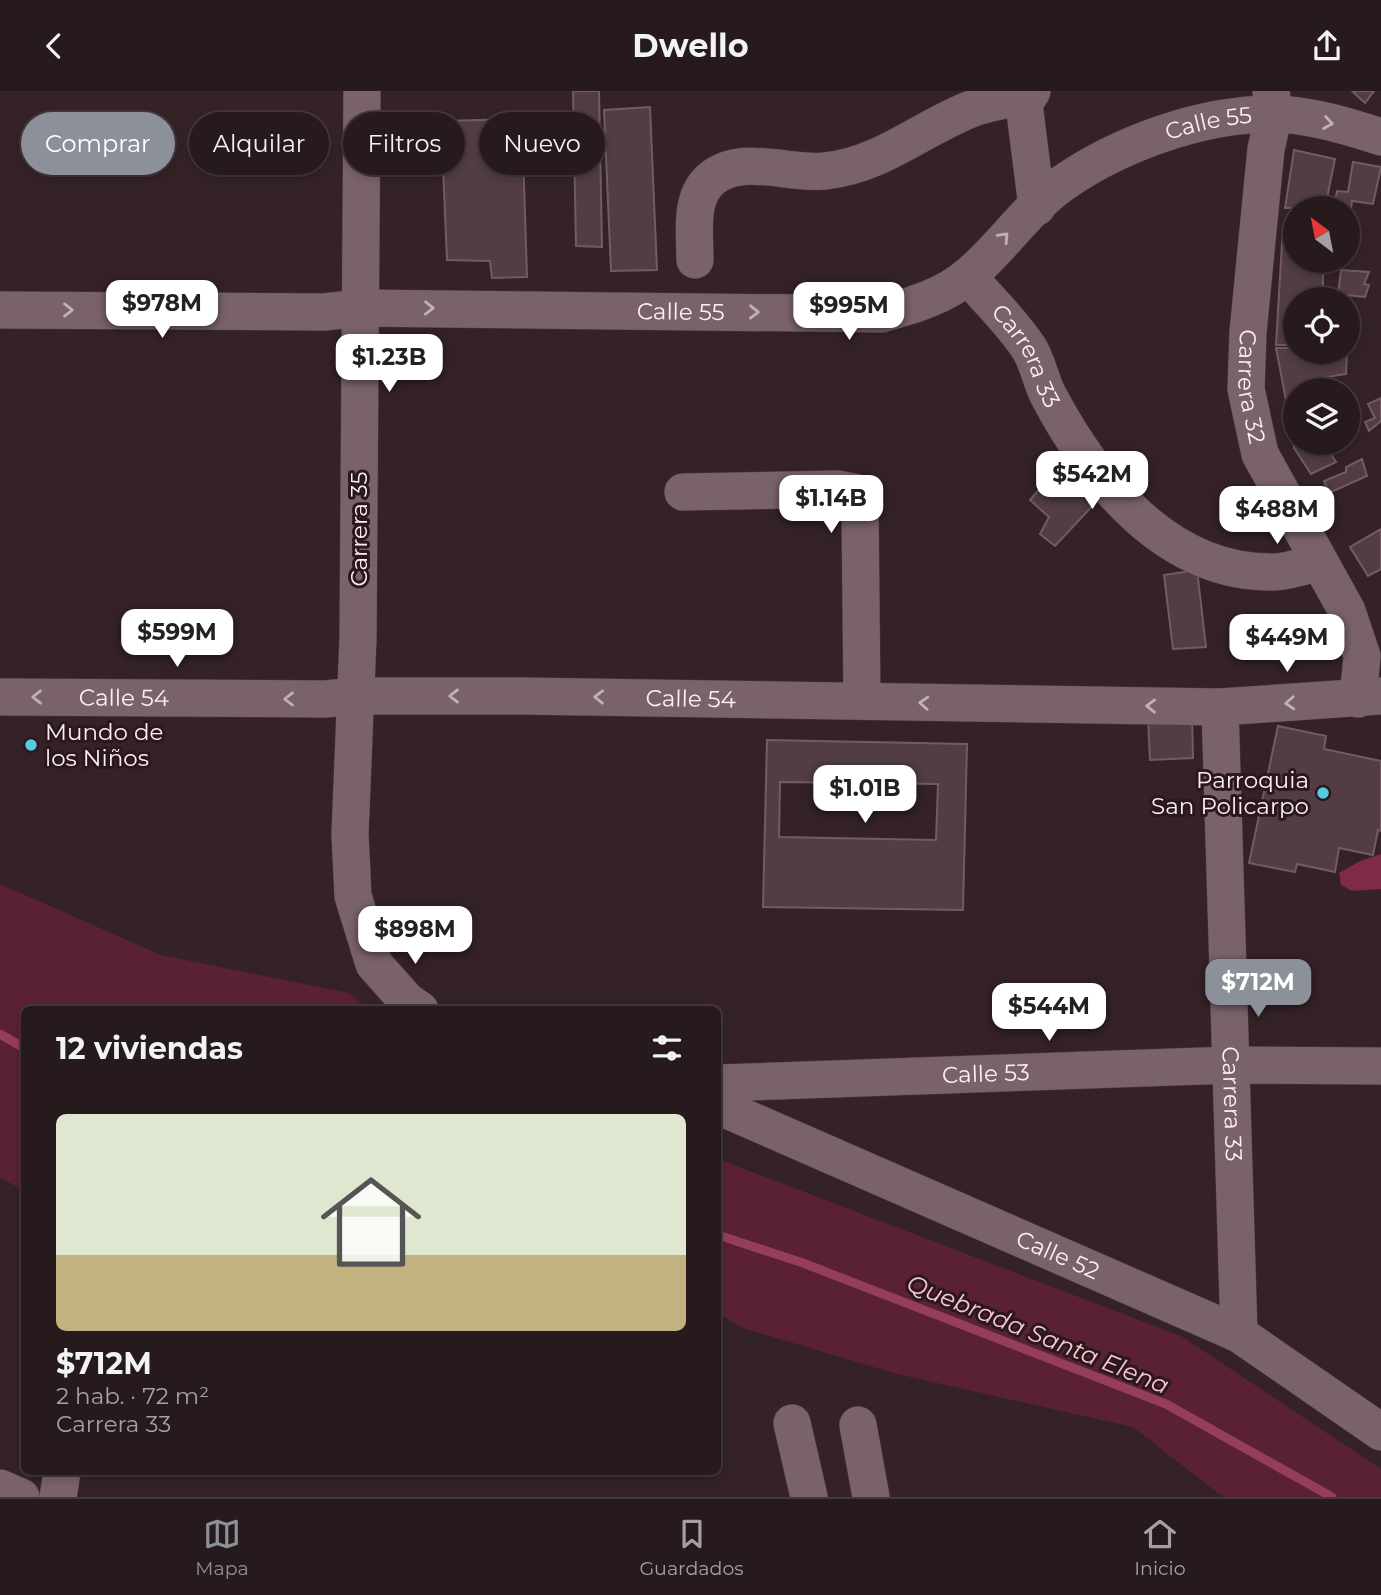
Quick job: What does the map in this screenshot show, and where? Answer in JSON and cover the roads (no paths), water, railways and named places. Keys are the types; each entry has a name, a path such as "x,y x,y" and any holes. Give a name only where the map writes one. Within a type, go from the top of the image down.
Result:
{"street":[{"name":"Carrera 35","path":"362,91 357,696 350,834 353,895 374,964 414,1006"},
{"path":"1030,93 1024,104 1037,207"},
{"path":"695,260 695,208 700,190 725,170 746,166 825,171 866,161 905,145 972,108 1030,93"},
{"name":"Calle 55","path":"0,310 324,312 360,307 882,314 928,301 968,276 1063,183 1126,149 1277,99 1381,137"},
{"name":"Carrera 32","path":"1277,99 1266,149 1253,280 1247,389 1260,454 1348,611 1362,656 1369,698"},
{"name":"Carrera 33","path":"968,276 1030,350 1048,394 1094,468 1133,514 1164,538 1217,564 1272,572 1319,562"},
{"path":"683,492 837,489 854,492 860,508 862,700"},
{"name":"Calle 54","path":"0,697 325,699 357,696 1220,706 1369,698"},
{"name":"Carrera 33","path":"1220,706 1239,1333"},
{"name":"Calle 53","path":"721,1083 1232,1065 1381,1066"},
{"name":"Calle 52","path":"721,1107 1239,1333 1381,1432"},
{"path":"792,1423 809,1497"},
{"path":"858,1425 871,1497"},
{"path":"58,1497 62,1475"},
{"path":"0,1488 21,1497"}],"waterway":[{"name":"Quebrada Santa Elena","path":"0,1034 21,1046"},
{"name":"Quebrada Santa Elena","path":"721,1236 803,1263 1166,1404 1332,1497"}],"place":[{"name":"Mundo de los Niños","path":"31,745"},
{"name":"Parroquia San Policarpo","path":"1323,793"}]}
